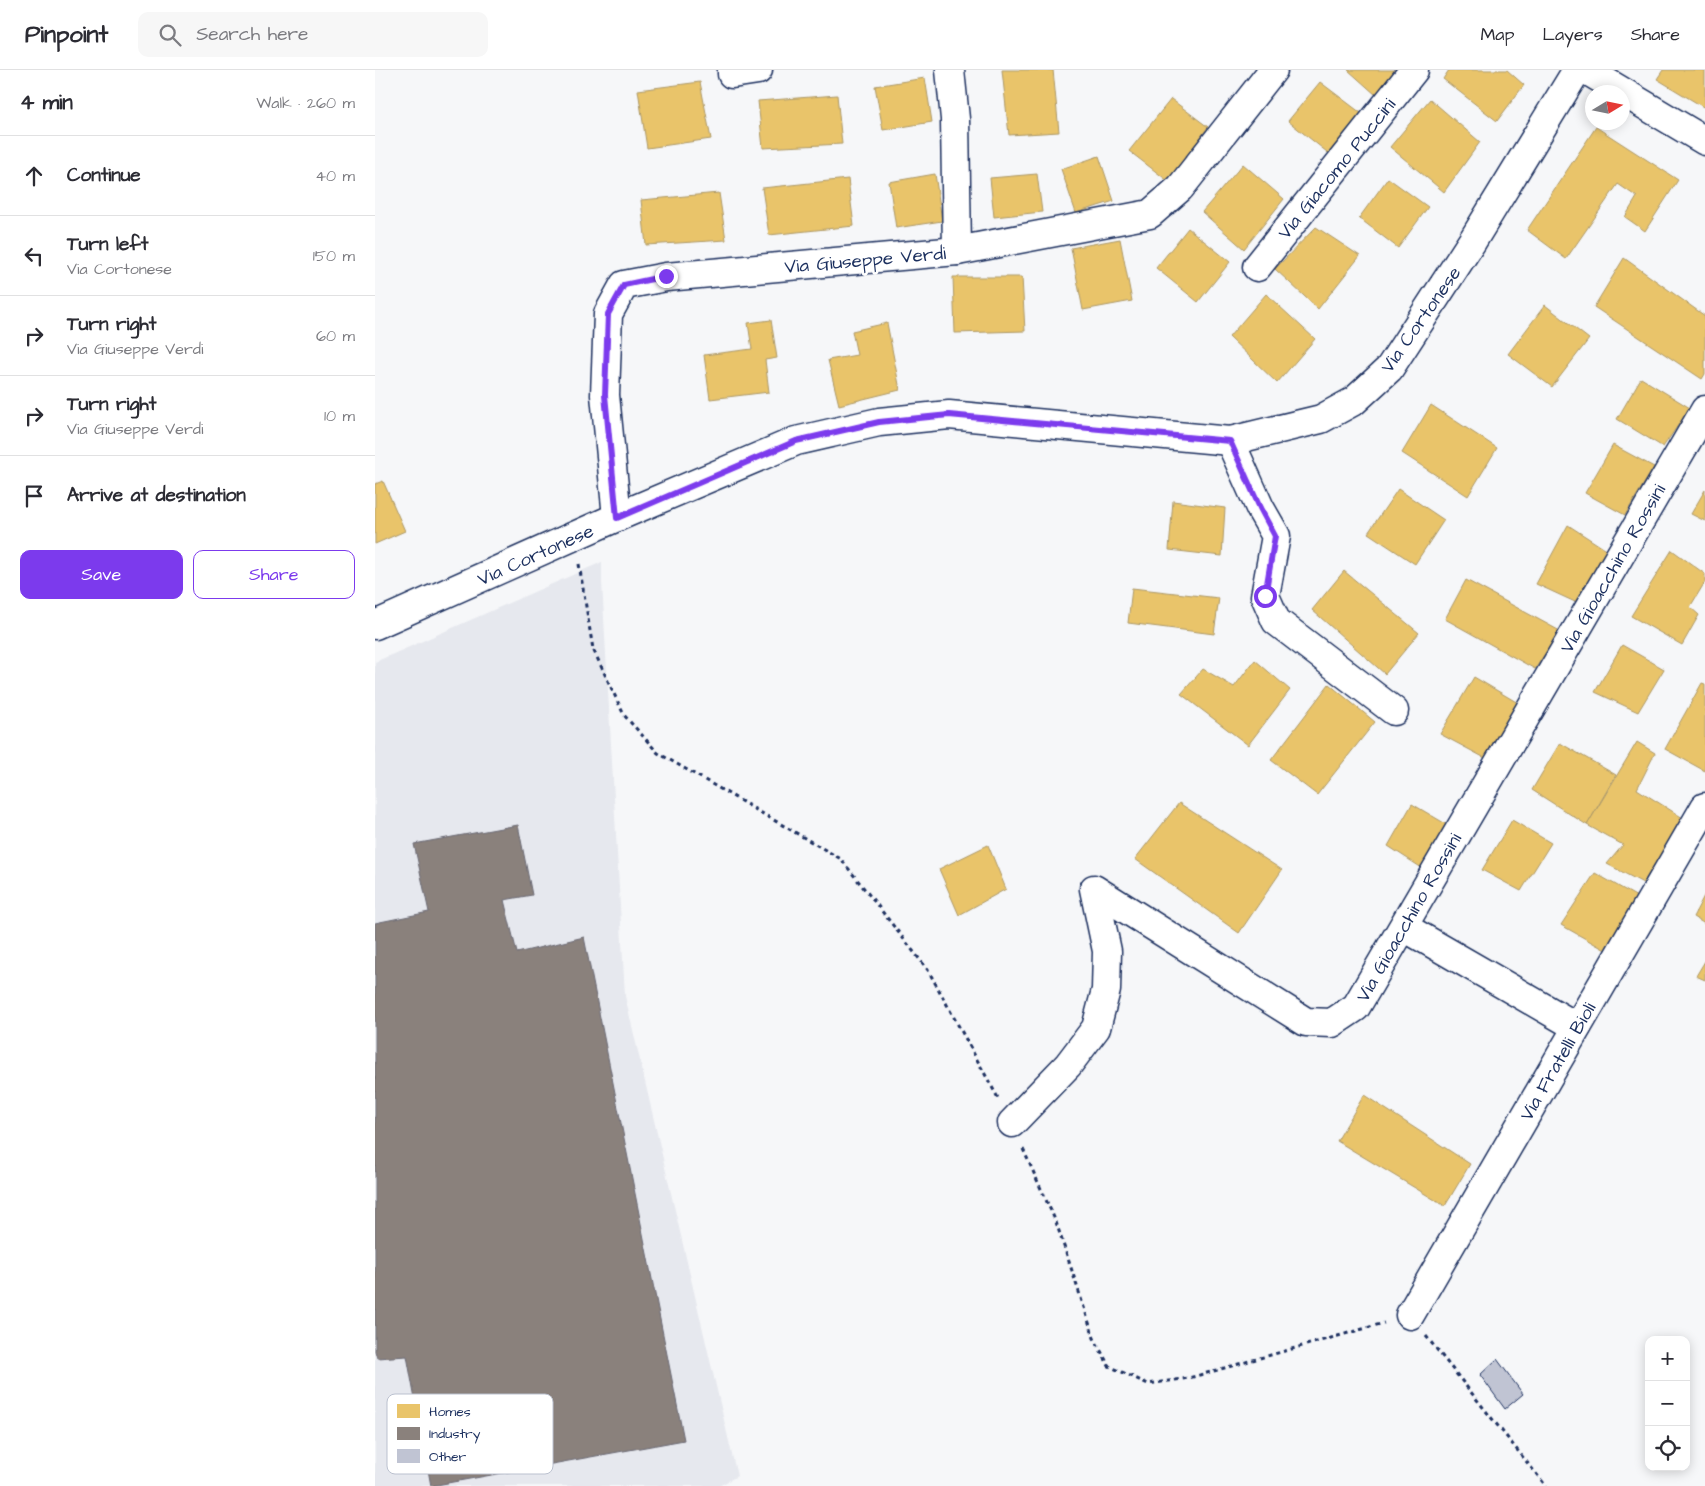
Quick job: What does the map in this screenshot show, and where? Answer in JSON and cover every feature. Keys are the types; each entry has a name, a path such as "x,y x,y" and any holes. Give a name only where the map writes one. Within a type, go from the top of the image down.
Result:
{"street":[{"path":"732,70 732,74 758,70"},
{"path":"950,70 955,119 957,251"},
{"name":"Via Giuseppe Verdi","path":"617,518 605,395 608,314 624,285 666,276 957,251 1150,214 1180,188 1273,70"},
{"name":"Via Giacomo Puccini","path":"1257,267 1415,70"},
{"name":"Via Cortonese","path":"375,625 796,441 879,422 949,415 1230,441 1321,419 1354,401 1389,369 1473,240 1577,70"},
{"path":"1586,70 1705,141"},
{"name":"Via Gioacchino Rossini","path":"1012,1123 1069,1065 1096,1028 1106,990 1107,951 1094,889 1306,1022 1332,1023 1356,1006 1705,410"},
{"path":"1230,441 1260,508 1275,536 1265,596 1276,621 1394,710"},
{"name":"Via Fratelli Bioli","path":"1410,1316 1705,807"},
{"path":"1404,926 1577,1027"}],"shaded area":[{"path":"602,562 625,996 737,1476 719,1486 375,1486 375,662"}],"building: Homes":[{"path":"1002,70 1053,70 1059,132 1009,135"},
{"path":"1348,70 1398,70 1376,95"},
{"path":"1449,70 1507,70 1524,85 1497,121 1443,79"},
{"path":"1663,70 1705,70 1705,108 1657,79"},
{"path":"925,78 932,122 883,130 875,86"},
{"path":"700,82 711,139 647,148 638,90"},
{"path":"1320,82 1365,116 1332,156 1288,121"},
{"path":"837,95 842,144 763,148 758,101"},
{"path":"1171,99 1208,127 1168,181 1129,151"},
{"path":"1430,99 1480,142 1444,192 1390,147"},
{"path":"1594,130 1601,130 1678,180 1645,231 1625,217 1637,197 1618,184 1566,259 1527,230"},
{"path":"1099,156 1114,201 1076,213 1061,169"},
{"path":"1243,164 1284,199 1244,249 1202,212"},
{"path":"935,174 942,221 896,228 889,182"},
{"path":"1037,174 1042,212 994,217 990,178"},
{"path":"1388,178 1428,207 1398,248 1359,218"},
{"path":"848,179 854,226 769,235 762,188"},
{"path":"719,193 726,240 646,245 641,200"},
{"path":"1316,227 1360,256 1318,309 1275,269"},
{"path":"1188,228 1230,262 1198,302 1156,268"},
{"path":"1120,239 1132,301 1083,310 1071,248"},
{"path":"1624,258 1705,316 1705,374 1702,379 1594,307"},
{"path":"953,277 1022,277 1025,331 955,333"},
{"path":"1266,294 1315,339 1277,383 1229,337"},
{"path":"1545,305 1589,339 1552,387 1508,354"},
{"path":"771,320 777,358 765,360 769,392 710,399 704,355 752,349 748,323"},
{"path":"887,323 900,390 839,405 828,360 857,355 852,331"},
{"path":"1641,378 1690,408 1663,447 1617,419"},
{"path":"1431,405 1497,448 1468,496 1402,453"},
{"path":"1613,445 1654,467 1625,515 1585,493"},
{"path":"383,481 405,531 375,544 375,484"},
{"path":"1398,489 1444,520 1415,564 1368,533"},
{"path":"1705,490 1705,521 1691,514"},
{"path":"1173,501 1225,508 1222,556 1169,550"},
{"path":"1568,525 1608,551 1575,602 1536,584"},
{"path":"1672,550 1705,574 1705,582 1690,607 1699,615 1682,645 1631,616"},
{"path":"1344,571 1419,633 1385,674 1312,610"},
{"path":"1466,580 1560,631 1535,669 1445,619"},
{"path":"1132,588 1219,598 1214,634 1128,623"},
{"path":"1622,645 1664,669 1638,712 1595,692"},
{"path":"1255,660 1290,690 1248,745 1181,694 1203,669 1234,687"},
{"path":"1474,677 1518,703 1485,758 1440,734"},
{"path":"1702,683 1705,684 1705,771 1665,749"},
{"path":"1329,684 1375,722 1317,795 1271,760"},
{"path":"1637,742 1655,753 1637,789 1683,818 1643,883 1607,864 1623,845 1587,825"},
{"path":"1560,743 1616,775 1587,825 1532,790"},
{"path":"1179,803 1282,870 1239,933 1135,859"},
{"path":"1412,804 1451,827 1425,870 1388,846"},
{"path":"1512,820 1551,843 1521,891 1482,870"},
{"path":"988,845 1006,889 959,915 939,869"},
{"path":"1595,873 1639,898 1609,952 1561,925"},
{"path":"1705,894 1705,924 1693,917"},
{"path":"1705,961 1705,980 1696,976"},
{"path":"1364,1095 1470,1164 1445,1206 1337,1141"}],"building: Industry":[{"path":"518,825 532,895 504,900 517,953 584,937 684,1440 553,1464 553,1394 414,1394 407,1356 377,1358 375,1351 375,923 429,912 414,844"},
{"path":"429,1474 497,1474 431,1486"}],"building: Other":[{"path":"1497,1359 1523,1394 1505,1409 1480,1375"}],"route":[{"path":"666,276 624,285 608,314 605,395 617,518 796,441 879,422 949,415 1230,441 1260,508 1275,536 1265,596"}]}
